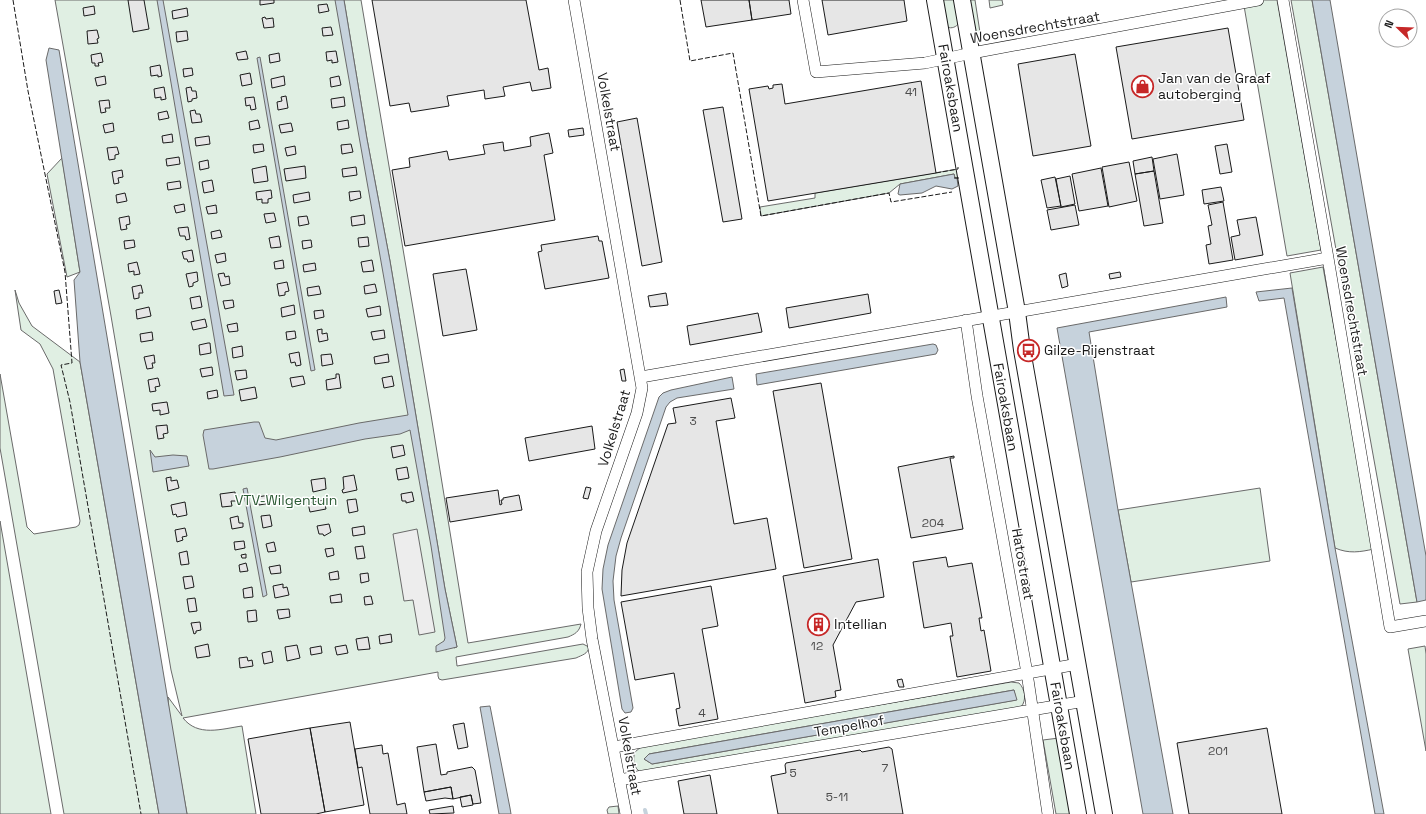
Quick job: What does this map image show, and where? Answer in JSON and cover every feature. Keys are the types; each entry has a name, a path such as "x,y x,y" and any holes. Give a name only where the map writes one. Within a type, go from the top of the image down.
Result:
{"main road":[{"name":"Fairoaksbaan","path":"936,0 1078,814"},
{"name":"Fairoaksbaan","path":"962,0 1104,814"}],"street":[{"name":"Volkelstraat","path":"574,0 642,388 637,413 596,530 587,572 588,608 592,639 626,814"},
{"name":"Woensdrechtstraat","path":"803,0 816,72 925,63 1258,0"},
{"name":"Woensdrechtstraat","path":"1283,0 1390,627 1426,621"},
{"path":"641,377 1328,258"},
{"name":"Hatostraat","path":"966,320 979,404 1027,674 1048,814"},
{"name":"Tempelhof","path":"614,747 1078,664"},
{"name":"Tempelhof","path":"619,780 1085,701"}],"green space":[{"name":"VTV-Wilgentuin","path":"55,0 339,0 454,648 457,647 445,589 390,261 367,139 344,0 361,0 468,643 581,624 579,629 573,635 568,637 456,657 457,666 583,644 589,647 586,653 576,658 442,680 439,679 438,672 183,718 189,724 203,730 218,730 242,726 256,814 187,814 169,713 168,697 182,716 171,670 111,316"},
{"path":"940,0 957,0 959,23 955,27 947,27"},
{"path":"965,0 975,0 981,39 971,33"},
{"path":"989,0 1002,0 1003,5 990,8"},
{"path":"1243,0 1277,0 1321,250 1287,256"},
{"path":"1291,0 1312,0 1417,602 1400,604"},
{"path":"62,158 80,272 67,277 47,174"},
{"path":"958,169 960,178 955,178 954,174 900,184 889,193 761,216 760,207 815,198 815,193"},
{"path":"1323,267 1374,549 1364,551 1350,552 1335,548 1290,273"},
{"path":"15,290 19,303 32,326 80,362 159,814 64,814 0,448 0,374 27,527 34,534 76,527 79,525 80,521 53,369 40,344 21,330"},
{"path":"1260,488 1270,561 1131,582 1118,510"},
{"path":"0,521 51,814 0,814"},
{"path":"1425,646 1426,654 1426,751 1408,649"},
{"path":"1011,682 1019,683 1023,688 1025,698 1021,707 641,773 634,764 634,758 635,752 642,746","holes":["1014,690 1016,700 652,764 644,759 649,754"]},
{"path":"1059,738 1072,814 1056,814 1043,740"},
{"path":"618,806 619,814 608,814 607,810 609,807"}],"shaded area":[{"path":"157,0 163,0 234,395 224,396"},
{"path":"335,0 344,0 367,139 390,261 445,589 457,647 436,652 436,646 444,641 445,638 431,546 410,430 400,434 365,439 280,457 213,469 209,469 203,435 204,430 259,422 265,438 276,440 359,423 408,415"},
{"path":"1312,0 1330,0 1426,556 1426,600 1417,602"},
{"path":"49,48 59,50 187,814 159,814 80,362 74,280 80,272 46,60"},
{"path":"260,57 315,370 311,371 257,58"},
{"path":"954,174 955,178 957,178 958,186 952,189 936,186 922,193 898,194 900,184"},
{"path":"1292,288 1335,548 1384,814 1375,814 1284,298 1259,301 1256,292"},
{"path":"1226,297 1227,307 1089,332 1118,510 1173,814 1143,814 1057,328"},
{"path":"933,344 936,345 938,350 936,354 757,385 756,374"},
{"path":"732,377 734,389 677,398 670,402 666,407 621,538 616,556 613,581 614,600 633,708 631,712 625,713 622,709 602,589 603,569 608,545 659,397 663,393 671,390"},
{"path":"150,450 155,457 173,455 187,456 189,466 153,472"},
{"path":"247,488 267,595 263,597 243,489"},
{"path":"417,529 435,632 419,635 413,600 404,601 393,534"},
{"path":"1014,690 1017,700 652,764 644,759 649,754"},
{"path":"490,706 511,814 499,814 480,707"}],"building":[{"path":"128,0 144,0 149,29 133,32"},
{"path":"260,0 274,0 274,3 260,5"},
{"path":"372,0 526,0 539,70 548,68 551,88 532,91 530,82 503,87 505,96 485,99 484,90 447,96 449,106 411,112 409,103 390,106"},
{"path":"701,0 749,0 752,20 706,27"},
{"path":"749,0 789,0 791,14 752,20"},
{"path":"822,0 904,0 907,21 828,35"},
{"path":"327,4 329,11 319,13 318,5"},
{"path":"94,6 95,14 84,16 83,8"},
{"path":"187,8 188,16 173,19 172,11"},
{"path":"265,17 266,19 273,18 274,27 264,28 262,18"},
{"path":"331,27 333,35 323,36 322,28"},
{"path":"1228,28 1244,120 1132,139 1116,47"},
{"path":"97,30 99,38 97,39 98,43 88,44 87,31"},
{"path":"187,31 188,40 177,42 176,32"},
{"path":"246,51 248,59 238,60 236,53"},
{"path":"336,51 338,62 332,63 332,60 327,61 326,52"},
{"path":"101,53 103,62 98,63 99,66 95,66 95,63 92,63 91,55"},
{"path":"279,53 280,61 270,63 269,55"},
{"path":"1075,54 1091,146 1033,156 1018,64"},
{"path":"160,65 162,76 151,76 150,67"},
{"path":"192,68 193,75 184,77 183,69"},
{"path":"250,73 252,84 242,86 240,75"},
{"path":"105,76 106,84 97,86 95,78"},
{"path":"284,76 285,85 272,88 271,79"},
{"path":"339,76 341,85 331,87 330,78"},
{"path":"921,81 936,173 768,201 749,89 768,86 769,89 773,88 773,85 782,84 785,104"},
{"path":"164,87 166,99 161,100 161,97 155,98 154,89"},
{"path":"191,87 192,91 196,91 197,98 188,102 186,88"},
{"path":"286,96 288,108 278,110 277,102 282,101 281,97"},
{"path":"254,97 256,109 251,110 250,105 246,106 245,98"},
{"path":"344,97 345,106 332,108 331,99"},
{"path":"109,100 110,108 105,108 106,112 101,113 99,101"},
{"path":"723,107 742,219 723,222 703,110"},
{"path":"195,110 196,114 200,114 202,122 192,123 190,111"},
{"path":"167,111 169,118 159,120 158,113"},
{"path":"637,118 662,262 642,266 617,122"},
{"path":"258,120 260,128 250,130 249,122"},
{"path":"348,120 349,128 338,130 337,122"},
{"path":"113,123 114,131 105,133 103,125"},
{"path":"291,123 293,131 281,133 279,125"},
{"path":"583,128 584,135 569,137 568,130"},
{"path":"549,133 553,153 544,155 555,220 405,246 392,170 410,167 409,158 447,151 449,160 485,154 483,145 503,142 504,151 531,146 530,137"},
{"path":"172,134 173,142 163,143 162,136"},
{"path":"209,136 210,144 196,146 195,138"},
{"path":"263,144 264,151 254,153 253,145"},
{"path":"351,144 353,152 342,154 341,145"},
{"path":"1227,144 1232,172 1220,174 1215,146"},
{"path":"295,146 296,154 287,156 285,148"},
{"path":"117,147 119,154 115,155 115,159 109,160 107,148"},
{"path":"1177,154 1184,195 1160,199 1153,159"},
{"path":"179,157 180,164 167,166 166,159"},
{"path":"1152,157 1154,171 1135,174 1133,161"},
{"path":"208,160 209,168 200,170 199,162"},
{"path":"1129,162 1137,201 1109,207 1102,167"},
{"path":"266,166 268,181 254,183 252,169"},
{"path":"305,166 306,178 286,181 284,169"},
{"path":"356,167 357,175 343,177 342,169"},
{"path":"1101,168 1108,206 1079,211 1072,174"},
{"path":"122,170 123,177 118,178 119,183 114,184 112,172"},
{"path":"1154,171 1163,223 1144,226 1135,174"},
{"path":"1070,176 1075,204 1061,207 1056,179"},
{"path":"1055,177 1061,206 1047,208 1041,180"},
{"path":"212,180 214,191 204,193 202,182"},
{"path":"180,181 181,188 168,190 167,183"},
{"path":"1221,187 1224,201 1204,204 1202,190"},
{"path":"271,190 272,198 268,199 268,203 262,203 262,199 257,200 256,192"},
{"path":"360,191 361,198 350,201 349,192"},
{"path":"309,192 310,200 294,203 293,195"},
{"path":"125,193 127,201 117,203 116,195"},
{"path":"1223,202 1233,260 1209,264 1206,245 1211,244 1208,226 1212,225 1208,205"},
{"path":"184,204 185,211 176,213 174,206"},
{"path":"216,205 217,213 208,214 206,207"},
{"path":"1075,205 1079,225 1051,230 1047,210"},
{"path":"274,213 276,221 266,223 264,214"},
{"path":"364,215 365,224 352,226 351,217"},
{"path":"129,216 130,224 126,225 127,229 121,230 119,218"},
{"path":"307,216 309,224 299,226 298,217"},
{"path":"1256,217 1263,255 1235,260 1231,237 1240,235 1237,220"},
{"path":"188,227 190,239 186,240 185,236 180,236 178,228"},
{"path":"220,230 222,237 212,239 211,232"},
{"path":"279,236 281,247 271,248 269,238"},
{"path":"598,236 599,241 602,241 609,278 545,289 538,252 542,251 541,245"},
{"path":"368,237 369,246 359,247 358,238"},
{"path":"134,240 135,247 125,249 124,241"},
{"path":"311,240 312,247 303,249 302,241"},
{"path":"192,250 194,261 188,262 187,259 184,259 182,252"},
{"path":"225,253 226,261 217,263 215,255"},
{"path":"283,260 284,268 275,269 274,262"},
{"path":"372,260 374,271 363,272 361,262"},
{"path":"137,262 140,274 134,275 134,271 129,272 128,264"},
{"path":"315,263 316,270 304,272 303,265"},
{"path":"466,269 477,330 443,336 433,274"},
{"path":"197,272 198,281 193,283 193,286 189,287 186,274"},
{"path":"1120,272 1121,277 1110,279 1109,274"},
{"path":"224,273 225,277 229,276 230,284 221,286 218,274"},
{"path":"1066,273 1068,286 1062,288 1059,275"},
{"path":"287,282 289,291 285,292 285,295 279,296 277,284"},
{"path":"375,284 377,292 365,294 364,286"},
{"path":"141,285 143,293 139,293 139,298 134,299 132,287"},
{"path":"319,286 321,294 308,296 307,288"},
{"path":"59,290 62,303 56,304 54,291"},
{"path":"666,293 668,305 650,307 648,296"},
{"path":"868,294 871,313 789,328 786,308"},
{"path":"200,296 202,307 192,309 190,298"},
{"path":"233,300 234,307 225,309 223,301"},
{"path":"294,305 295,314 282,317 281,308"},
{"path":"380,306 381,315 368,317 366,309"},
{"path":"149,307 151,316 137,319 136,310"},
{"path":"323,310 324,317 315,319 314,311"},
{"path":"758,313 762,332 690,345 687,326"},
{"path":"205,319 207,327 193,330 191,322"},
{"path":"237,323 238,331 229,332 227,325"},
{"path":"322,329 322,334 327,333 328,340 319,342 317,330"},
{"path":"384,330 385,338 373,340 371,332"},
{"path":"295,331 296,338 287,340 286,332"},
{"path":"152,332 153,340 141,342 140,334"},
{"path":"210,343 211,353 200,355 199,345"},
{"path":"242,346 243,356 233,358 232,348"},
{"path":"299,352 301,365 296,366 295,362 291,363 289,354"},
{"path":"331,354 333,364 322,366 321,355"},
{"path":"388,354 389,362 375,364 374,357"},
{"path":"154,355 155,363 152,363 153,368 147,369 144,357"},
{"path":"212,367 213,375 202,377 200,369"},
{"path":"624,369 626,381 622,381 620,370"},
{"path":"246,370 247,378 237,380 235,371"},
{"path":"336,374 339,374 341,388 327,390 326,380 336,378"},
{"path":"303,376 305,384 292,387 290,378"},
{"path":"392,376 394,386 384,388 382,378"},
{"path":"158,378 160,386 155,387 156,391 150,392 148,380"},
{"path":"821,383 852,559 804,568 773,391"},
{"path":"255,387 257,398 241,401 239,390"},
{"path":"217,390 218,397 208,399 207,392"},
{"path":"731,398 735,418 716,421 734,524 767,518 776,569 621,596 622,570 627,543 668,424 676,423 673,408"},
{"path":"167,402 169,413 160,415 160,410 153,411 152,404"},
{"path":"167,425 168,433 163,434 164,438 158,439 156,426"},
{"path":"592,426 595,449 529,461 525,438"},
{"path":"403,445 405,455 393,458 391,447"},
{"path":"954,456 954,458 950,458 963,529 911,538 898,467"},
{"path":"407,467 409,478 398,480 396,469"},
{"path":"354,475 357,490 343,493 343,477"},
{"path":"171,477 171,481 177,480 179,488 168,491 166,478"},
{"path":"325,478 326,489 313,492 311,480"},
{"path":"586,487 591,488 588,499 583,498"},
{"path":"498,490 500,505 502,504 501,500 503,500 503,498 519,495 522,510 450,522 446,498"},
{"path":"235,492 236,501 231,501 232,506 222,507 220,494"},
{"path":"412,492 414,501 406,503 406,501 402,501 401,494"},
{"path":"270,495 271,503 259,505 257,497"},
{"path":"356,499 358,511 349,513 347,500"},
{"path":"324,500 326,509 310,512 308,503"},
{"path":"185,502 187,515 177,517 176,514 173,515 171,505"},
{"path":"270,515 272,526 263,528 261,516"},
{"path":"238,516 239,523 243,523 243,527 232,529 230,518"},
{"path":"329,524 331,532 324,536 323,534 319,534 317,526"},
{"path":"364,526 365,534 353,536 352,528"},
{"path":"185,528 187,536 182,537 183,540 177,542 175,530"},
{"path":"244,541 245,548 235,550 234,542"},
{"path":"274,542 276,551 268,552 266,544"},
{"path":"363,546 365,558 357,559 355,547"},
{"path":"333,548 334,555 327,557 325,549"},
{"path":"187,551 189,564 181,565 179,553"},
{"path":"246,554 246,558 242,558 241,555"},
{"path":"946,557 948,567 972,563 982,618 979,618 981,631 984,630 991,671 957,677 950,636 953,636 951,623 924,628 913,562"},
{"name":"Intellian","path":"878,559 884,597 856,602 833,645 841,690 835,691 836,697 805,703 783,576"},
{"path":"246,563 248,571 240,572 239,565"},
{"path":"280,565 281,573 271,574 269,567"},
{"path":"338,571 339,579 330,580 329,573"},
{"path":"368,573 369,581 361,583 360,574"},
{"path":"192,576 194,587 185,589 183,577"},
{"path":"283,584 283,588 287,587 289,595 275,598 273,586"},
{"path":"711,586 718,626 702,629 718,719 679,726 676,709 680,708 674,673 635,680 621,602"},
{"path":"252,587 253,597 244,598 243,589"},
{"path":"341,594 342,602 331,603 330,596"},
{"path":"371,596 373,604 365,605 364,597"},
{"path":"195,598 197,611 189,612 187,599"},
{"path":"289,609 290,617 279,619 277,610"},
{"path":"256,610 257,621 248,622 247,611"},
{"path":"200,622 201,630 196,631 194,634 191,623"},
{"path":"391,634 392,642 380,644 379,636"},
{"path":"368,637 370,649 358,650 356,639"},
{"path":"208,644 210,656 197,658 195,647"},
{"path":"297,645 300,658 287,661 285,647"},
{"path":"346,645 348,653 337,655 335,647"},
{"path":"321,646 322,653 311,655 310,648"},
{"path":"271,651 273,662 264,664 262,653"},
{"path":"247,657 248,661 252,660 253,666 240,668 239,658"},
{"path":"902,679 904,687 899,687 897,680"},
{"path":"350,722 364,805 325,812 310,728"},
{"path":"464,723 468,747 458,749 453,725"},
{"path":"310,728 325,812 316,814 261,814 248,739"},
{"path":"1267,728 1282,814 1189,814 1177,743"},
{"path":"436,744 441,775 447,774 447,772 472,767 475,770 481,803 473,804 471,795 453,799 451,787 424,792 417,747"},
{"path":"382,745 383,754 388,753 397,805 405,803 407,814 370,814 362,767 358,768 355,749"},
{"path":"889,747 892,749 903,814 778,814 771,776 786,773 786,763 860,750 862,752"},
{"path":"710,775 717,814 684,814 678,781"},
{"path":"451,787 453,799 445,798 426,801 424,792"},
{"path":"471,795 473,805 462,807 460,797"},
{"path":"453,806 454,813 430,814 429,810"}],"waterway":[{"path":"645,810 646,814"}],"fence":[{"path":"13,0 28,91 65,272 72,363 61,365 70,402 141,814"},
{"path":"680,0 690,61 733,53 761,216 889,193 891,202 952,192"},
{"path":"936,173 958,169 958,167"},
{"path":"954,178 960,177"}],"place":[{"name":"Jan van de Graaf autoberging","path":"1142,86"},
{"name":"Gilze-Rijenstraat","path":"1029,350"},
{"name":"Intellian","path":"818,624"}]}
